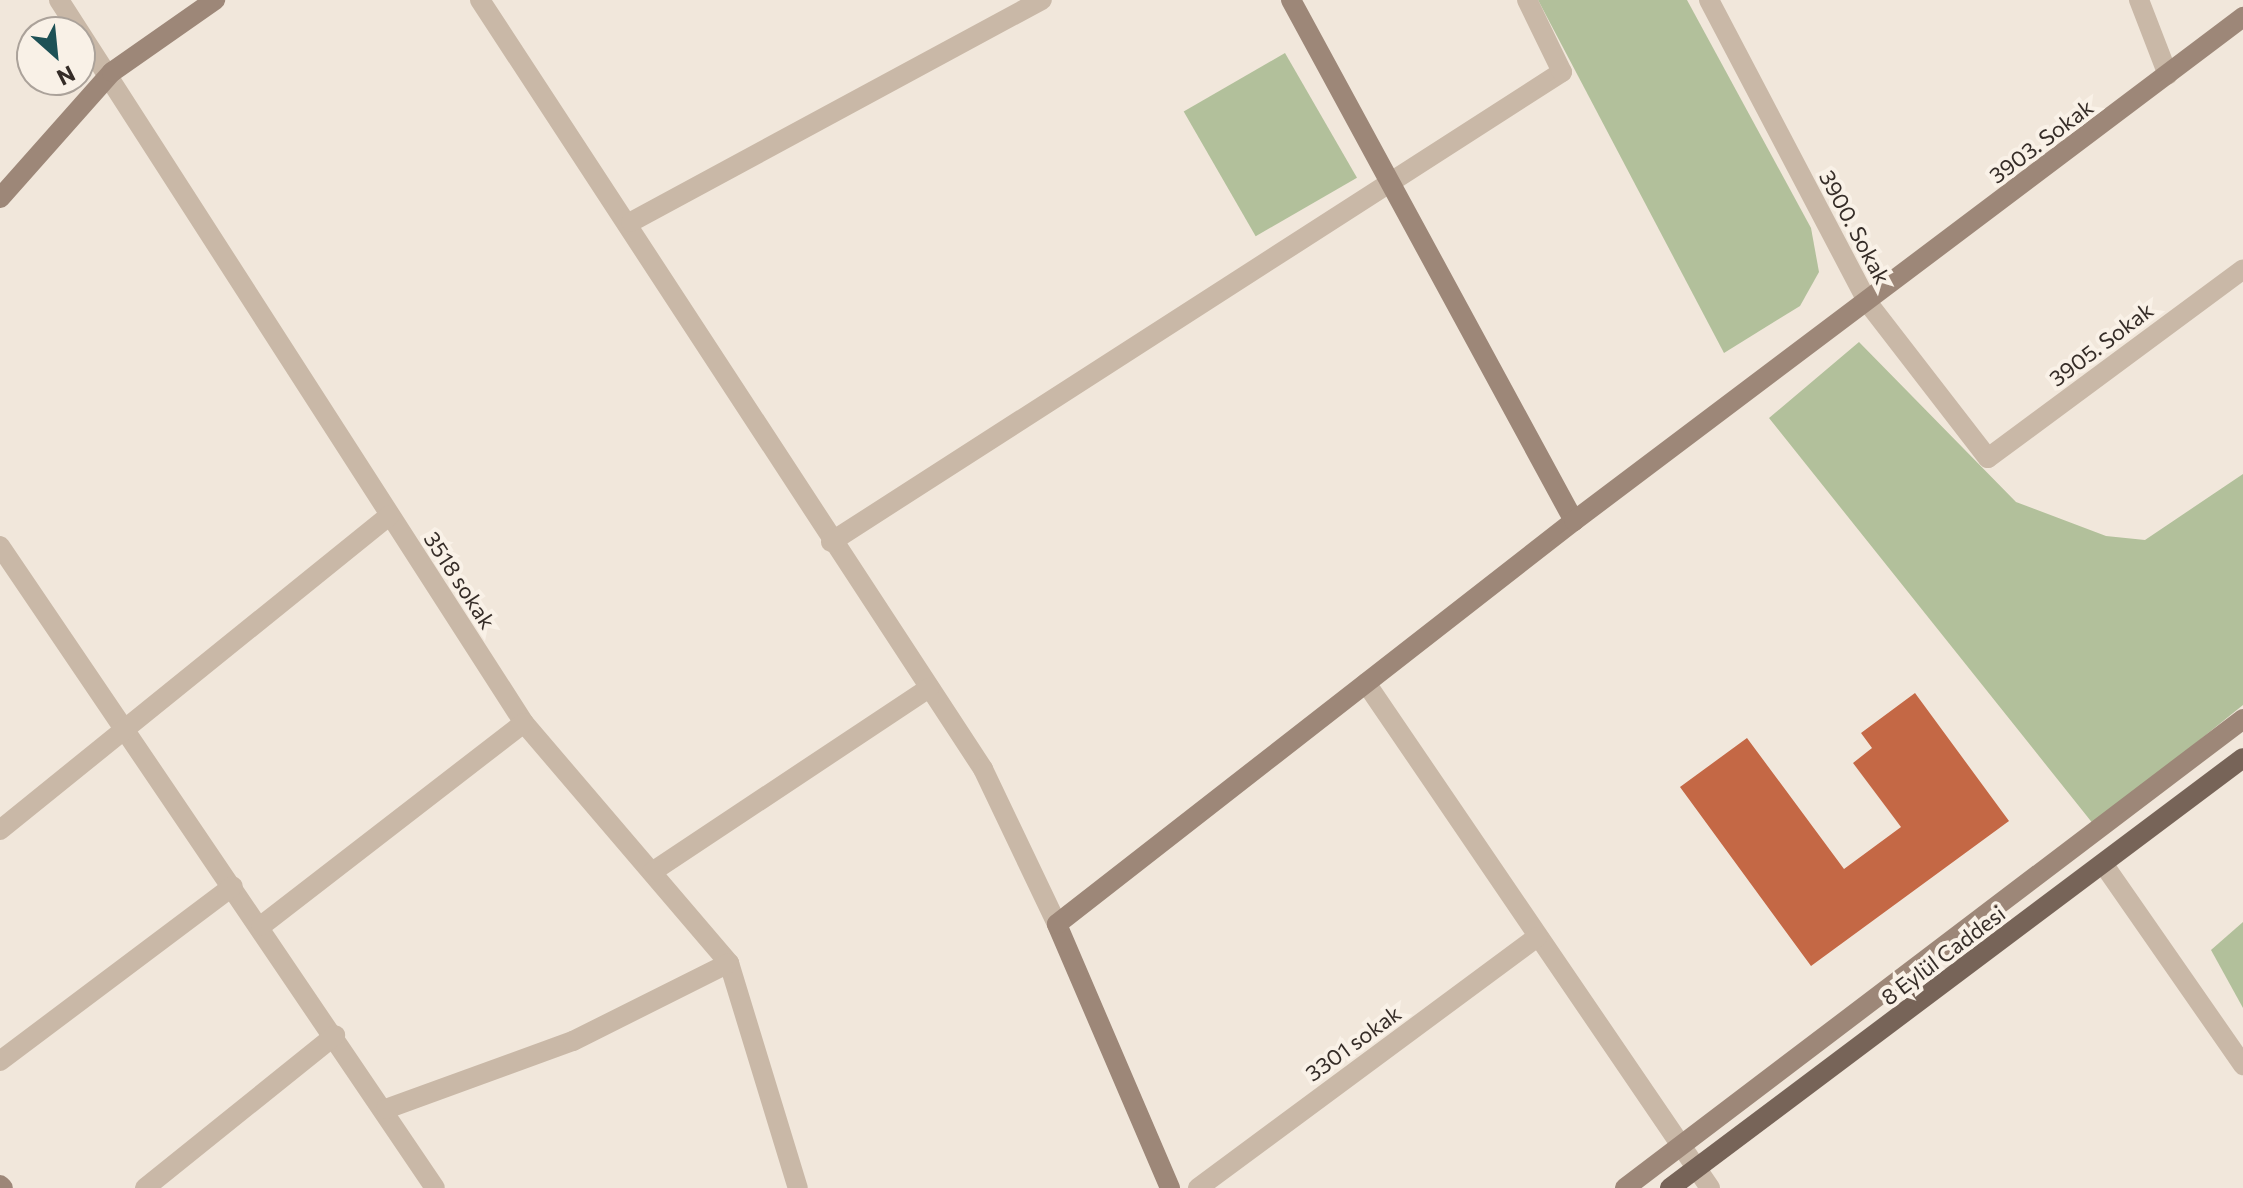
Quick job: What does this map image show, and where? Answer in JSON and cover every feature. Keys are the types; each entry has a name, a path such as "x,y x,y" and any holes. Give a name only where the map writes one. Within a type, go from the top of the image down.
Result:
{"main road":[{"name":"8 Eylül Caddesi","path":"1670,1188 2243,758"}],"street":[{"name":"3518 sokak","path":"59,0 112,72 524,723 729,963 798,1188"},
{"path":"0,198 112,72 215,0"},
{"path":"480,0 631,222 831,542 983,769 1057,924 1170,1188"},
{"path":"631,222 1042,0"},
{"path":"1291,0 1574,521"},
{"path":"831,542 1388,179 1562,72 1527,0"},
{"name":"3900. Sokak","path":"1709,0 1868,303 1988,458"},
{"path":"2139,0 2168,75"},
{"name":"3903. Sokak","path":"1057,924 1574,521 1868,303 2243,17"},
{"name":"3905. Sokak","path":"1988,458 2243,269"},
{"path":"0,830 390,515"},
{"path":"0,546 386,1109 435,1188"},
{"path":"1366,683 1678,1148 1710,1188"},
{"path":"652,872 929,688"},
{"path":"1625,1188 2243,719"},
{"path":"261,926 524,723"},
{"path":"2104,865 2243,1065"},
{"path":"0,1061 233,886"},
{"name":"3301 sokak","path":"1198,1188 1537,937"},
{"path":"386,1109 573,1041 729,963"},
{"path":"145,1188 335,1035"}],"green space":[{"path":"1538,0 1687,0 1811,228 1819,272 1800,306 1724,353"},
{"path":"1285,53 1357,178 1256,236 1184,112"},
{"path":"1859,342 2016,502 2106,536 2145,540 2243,474 2243,705 2094,825 1769,418"},
{"path":"2243,922 2243,1008 2211,950"}],"building":[{"path":"1915,693 2009,821 1811,966 1680,787 1747,738 1844,869 1901,827 1853,763 1872,748 1861,733"}]}
